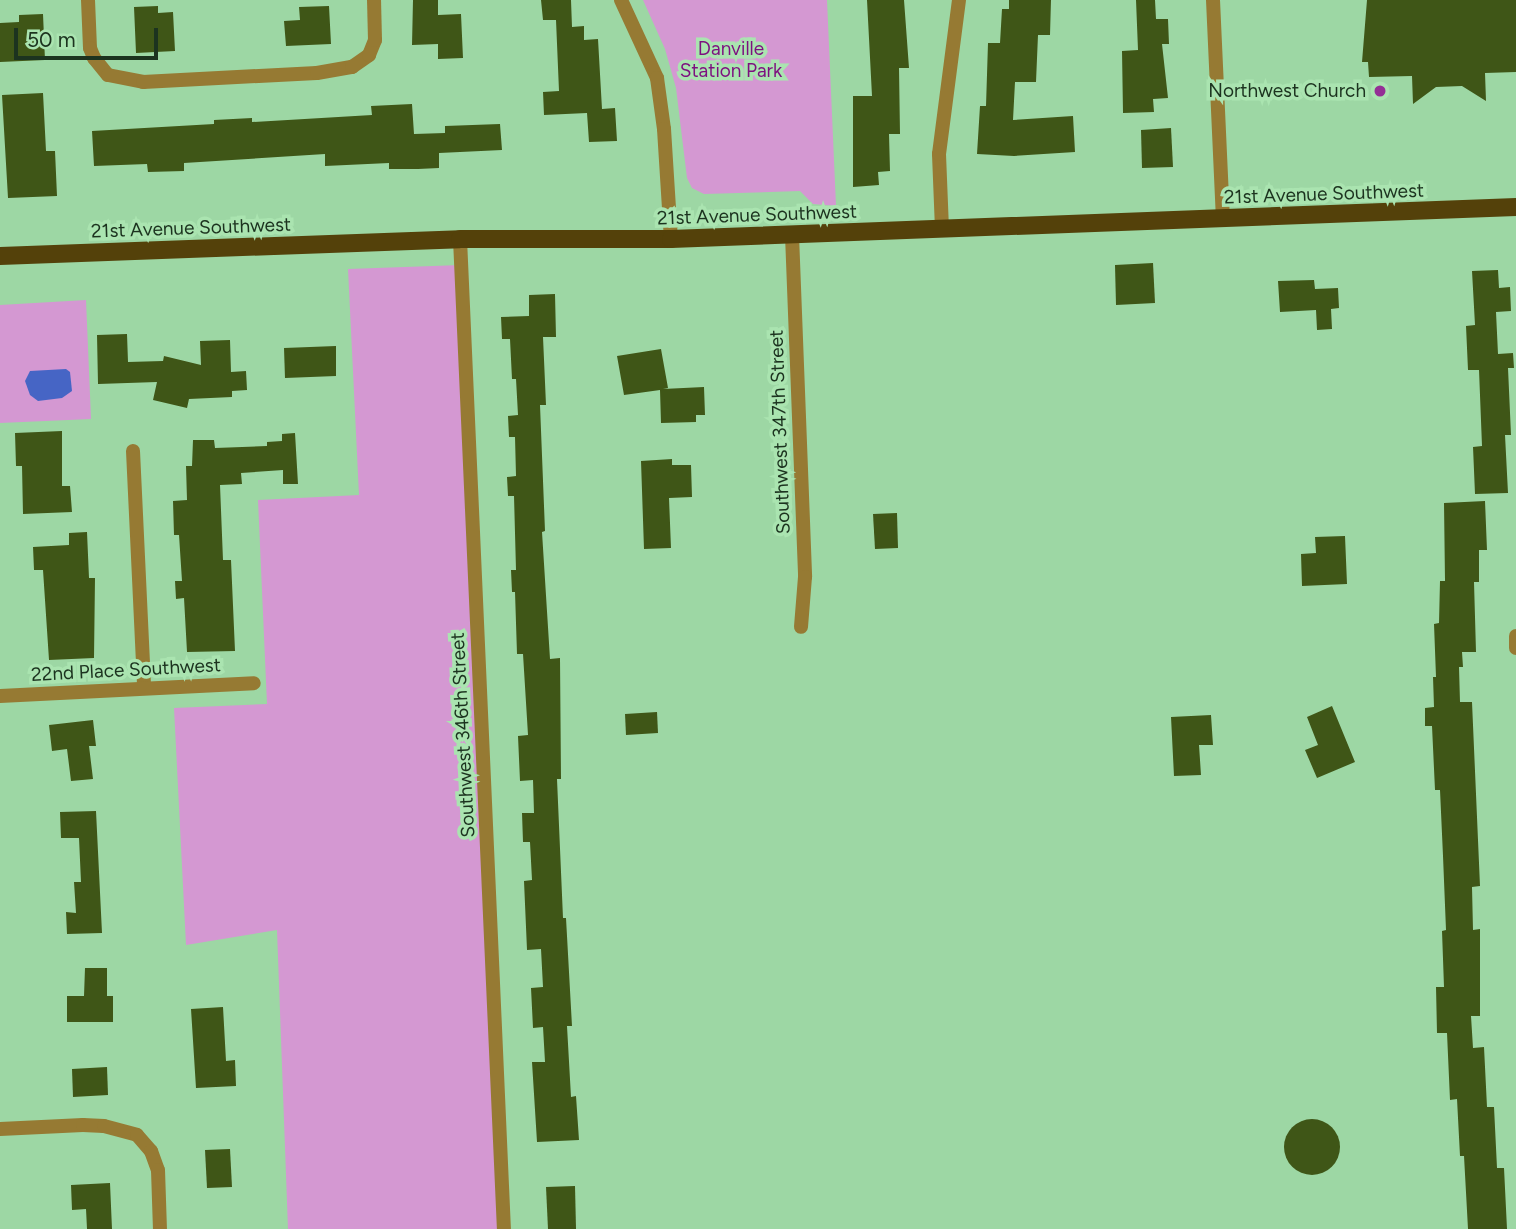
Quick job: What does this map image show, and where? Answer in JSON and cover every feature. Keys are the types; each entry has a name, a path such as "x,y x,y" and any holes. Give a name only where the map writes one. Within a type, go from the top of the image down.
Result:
{"main road":[{"name":"21st Avenue Southwest","path":"0,256 460,239 671,239 1516,207"}],"street":[{"path":"88,0 90,48 108,75 143,82 324,73 361,63 369,55 375,40 374,0"},
{"path":"621,0 657,78 664,129 671,239"},
{"path":"942,229 939,154 959,0"},
{"path":"1213,0 1223,219"},
{"name":"Southwest 347th Street","path":"792,235 805,577 801,628"},
{"name":"Southwest 346th Street","path":"460,239 504,1229"},
{"path":"133,450 144,688"},
{"path":"1516,637 1516,648"},
{"name":"22nd Place Southwest","path":"0,696 254,683"},
{"path":"0,1129 104,1126 137,1135 144,1140 158,1170 160,1229"}],"green space":[{"name":"Danville Station Park","path":"643,0 827,0 836,206 813,204 800,191 704,194 692,188 687,178 676,88 665,49"},
{"path":"461,265 504,1229 288,1229 277,930 186,945 174,708 267,704 258,500 359,495 348,269"},
{"path":"86,300 91,419 0,423 0,305"}],"water":[{"path":"66,369 70,372 72,391 62,398 38,401 30,395 25,381 30,371"}],"building":[{"path":"413,0 438,0 438,15 461,14 463,58 438,59 438,44 412,45"},
{"path":"541,0 571,0 572,27 584,26 584,40 598,39 602,109 615,108 617,141 589,142 587,113 544,115 543,92 559,91 556,20 543,20"},
{"path":"867,0 904,0 909,68 899,68 900,134 889,134 890,171 878,172 879,185 853,187 853,96 872,96"},
{"path":"1009,0 1051,0 1050,35 1038,35 1036,82 1015,82 1013,120 1073,116 1075,152 1014,156 977,154 980,106 986,106 988,43 1000,43 1002,9 1009,9"},
{"path":"1136,0 1155,0 1156,19 1168,19 1169,44 1162,44 1168,98 1153,99 1154,112 1123,113 1122,51 1138,50"},
{"path":"1367,0 1516,0 1516,72 1485,73 1486,101 1462,86 1436,87 1413,104 1412,76 1369,77 1368,62 1362,62"},
{"path":"158,6 158,13 173,12 175,51 136,53 134,7"},
{"path":"329,6 331,44 286,46 284,21 300,20 299,7"},
{"path":"43,14 45,60 0,62 0,23 19,22 19,15"},
{"path":"43,93 46,151 55,151 57,196 8,198 2,95"},
{"path":"412,104 414,134 445,133 445,126 500,124 502,150 439,153 439,168 418,169 389,169 389,163 325,166 325,154 184,163 184,171 148,172 147,164 94,166 92,131 214,124 214,120 252,118 252,122 372,115 371,106"},
{"path":"1171,128 1173,167 1142,168 1141,130"},
{"path":"1153,263 1155,303 1116,305 1115,265"},
{"path":"1498,270 1499,288 1510,287 1511,311 1496,312 1498,354 1513,353 1514,368 1508,368 1511,435 1505,435 1508,493 1475,494 1473,447 1482,446 1479,370 1468,370 1466,326 1475,325 1472,271"},
{"path":"1314,280 1315,289 1338,288 1339,308 1331,309 1332,329 1317,330 1316,310 1280,312 1278,281"},
{"path":"555,294 556,337 543,337 546,405 540,405 545,531 542,532 550,659 560,658 561,779 557,779 563,918 566,918 572,1026 567,1026 571,1097 576,1096 579,1140 537,1142 532,1062 545,1062 543,1027 533,1028 531,988 543,987 541,949 527,950 524,881 532,880 530,842 523,842 522,813 534,813 533,780 520,781 518,736 528,735 523,654 517,654 515,592 512,592 511,570 516,570 514,496 508,496 507,477 516,476 515,437 509,437 508,416 518,415 516,379 512,379 510,339 502,339 501,317 529,316 529,295"},
{"path":"127,334 128,362 163,361 164,356 201,365 200,341 230,340 231,372 246,371 247,390 232,391 232,397 189,399 187,408 153,400 157,382 98,384 97,335"},
{"path":"336,346 336,376 285,378 284,348"},
{"path":"661,349 668,388 663,389 704,387 705,415 696,415 696,422 661,423 660,390 624,395 617,356"},
{"path":"62,431 62,486 70,486 72,512 23,514 22,466 16,466 15,433"},
{"path":"295,433 298,484 283,484 283,470 241,473 242,484 220,485 223,560 231,560 235,651 187,652 184,598 176,599 175,581 182,581 179,535 174,535 173,501 187,500 186,466 192,466 193,440 214,440 215,448 267,446 267,442 282,441 282,434"},
{"path":"672,459 672,465 691,465 692,497 669,498 671,548 644,549 641,461"},
{"path":"1485,501 1487,550 1479,550 1479,582 1474,582 1476,652 1462,652 1463,667 1459,667 1460,702 1472,702 1480,886 1472,887 1473,930 1480,929 1480,1016 1471,1016 1473,1048 1484,1047 1487,1107 1494,1107 1497,1168 1504,1168 1507,1229 1468,1229 1464,1156 1460,1156 1457,1099 1450,1100 1447,1033 1437,1033 1436,987 1444,987 1442,931 1446,930 1440,790 1435,790 1432,726 1425,726 1425,708 1434,707 1434,624 1439,623 1440,581 1445,581 1444,503"},
{"path":"897,513 898,548 875,549 873,514"},
{"path":"87,532 89,578 95,578 94,658 49,660 43,570 34,570 33,547 69,545 69,533"},
{"path":"1345,536 1347,584 1302,586 1301,554 1316,553 1315,537"},
{"path":"1332,706 1355,762 1317,778 1305,750 1318,745 1307,717"},
{"path":"657,712 658,733 626,735 625,714"},
{"path":"1211,715 1213,745 1199,745 1201,775 1174,776 1171,717"},
{"path":"93,720 96,746 89,746 93,779 71,781 67,749 52,751 49,725"},
{"path":"96,811 102,933 67,934 66,912 76,913 74,882 81,882 79,838 61,838 60,812"},
{"path":"85,968 107,968 107,996 113,996 113,1022 67,1022 67,996 84,996"},
{"path":"223,1007 226,1061 235,1060 236,1086 196,1088 191,1009"},
{"path":"107,1067 108,1095 73,1097 72,1069"},
{"path":"1312,1119 1323,1121 1332,1127 1338,1136 1338,1158 1332,1167 1323,1173 1312,1175 1301,1173 1292,1167 1286,1158 1284,1147 1286,1136 1292,1127 1301,1121"},
{"path":"230,1149 232,1187 207,1188 205,1150"},
{"path":"110,1183 112,1229 87,1229 86,1209 72,1210 71,1185"},
{"path":"575,1186 576,1229 548,1229 546,1187"}],"place":[{"name":"Northwest Church","path":"1380,91"}]}
